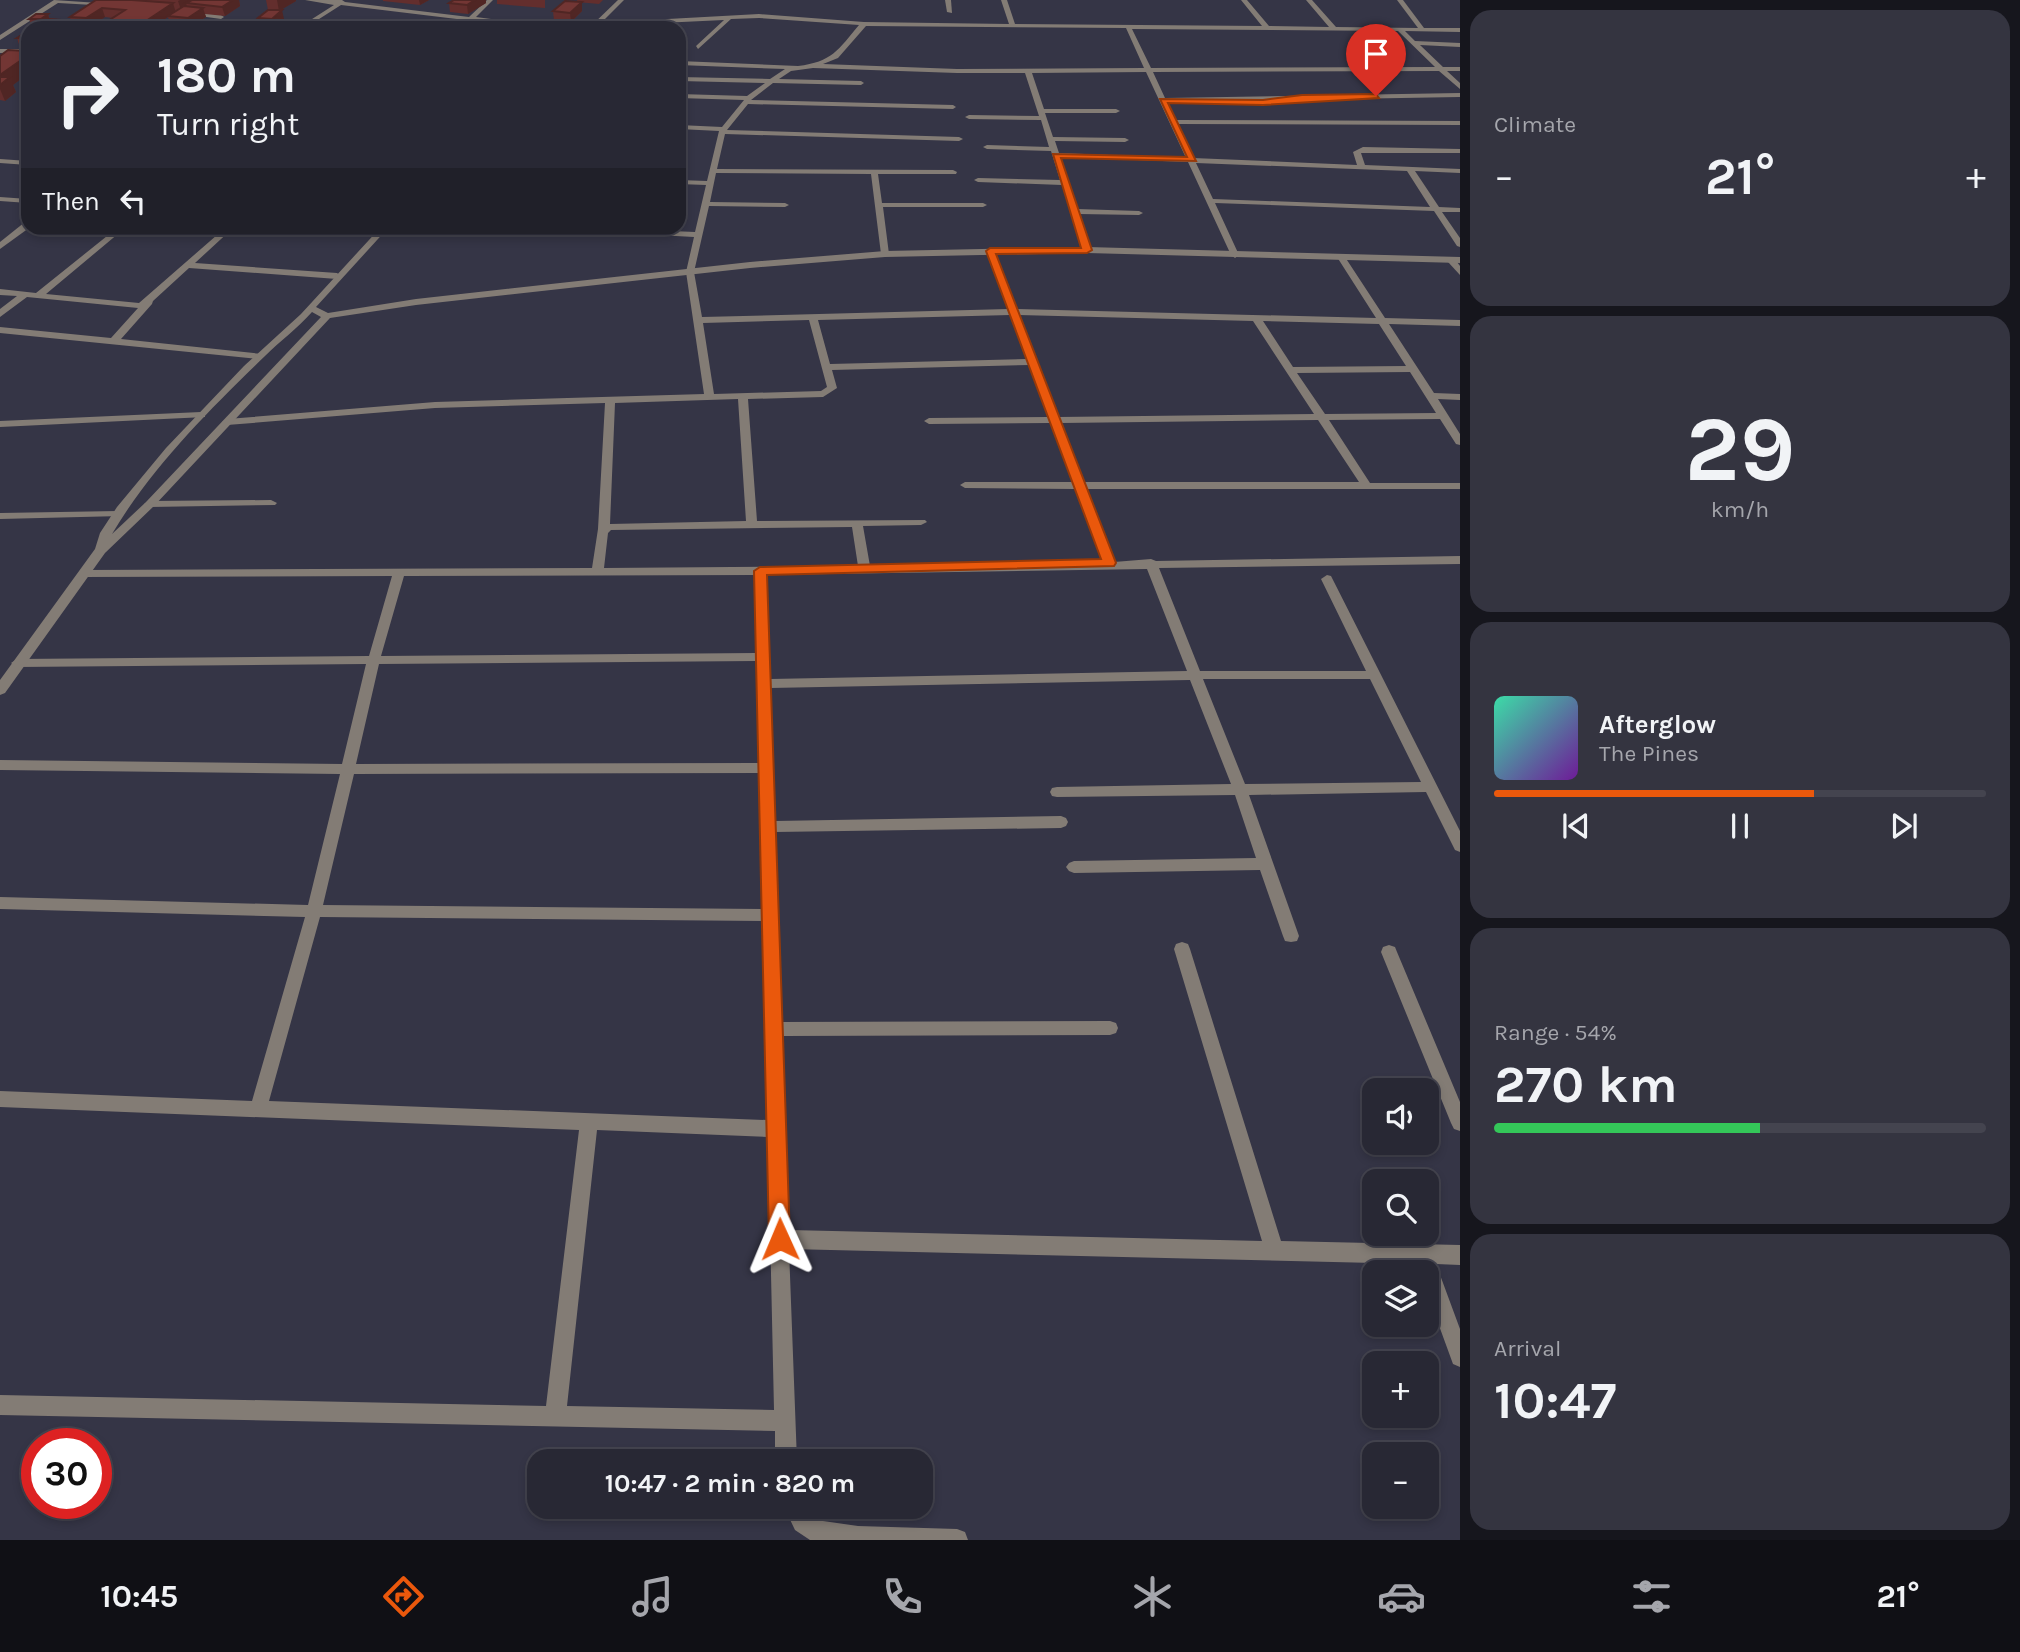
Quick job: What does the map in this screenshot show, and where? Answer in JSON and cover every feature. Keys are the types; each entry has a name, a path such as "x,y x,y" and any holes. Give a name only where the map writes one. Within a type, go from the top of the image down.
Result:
{"street":[{"path":"308,0 502,21"},
{"path":"311,21 346,0"},
{"path":"468,21 490,0"},
{"path":"599,21 621,0"},
{"path":"948,0 950,12"},
{"path":"1004,0 1013,27"},
{"path":"1244,0 1268,29"},
{"path":"1309,0 1335,30"},
{"path":"1401,0 1423,30"},
{"path":"25,21 57,1 124,5"},
{"path":"170,21 192,7"},
{"path":"172,11 221,17"},
{"path":"698,47 731,16"},
{"path":"657,21 768,16 864,24 1129,29 1460,30"},
{"path":"813,66 841,54 864,24"},
{"path":"0,38 19,25"},
{"path":"1129,29 1193,160 1235,255"},
{"path":"1400,30 1460,87"},
{"path":"1414,43 1460,45"},
{"path":"0,51 21,51"},
{"path":"686,63 1028,71 1460,69"},
{"path":"710,398 690,272 709,183 723,130 747,100 796,67"},
{"path":"1028,71 1087,250"},
{"path":"686,79 861,83"},
{"path":"1163,100 1263,102 1320,97 1460,95"},
{"path":"686,96 953,107"},
{"path":"969,117 1116,111"},
{"path":"1173,122 1289,125 1349,121 1460,123"},
{"path":"686,127 959,139"},
{"path":"1051,139 1125,140"},
{"path":"986,147 1193,160 1460,171"},
{"path":"1362,168 1357,152 1363,149 1460,151"},
{"path":"0,161 21,162"},
{"path":"1409,169 1460,244"},
{"path":"713,171 953,173"},
{"path":"874,171 886,254"},
{"path":"978,180 1065,183"},
{"path":"686,182 709,183"},
{"path":"0,199 21,200"},
{"path":"1212,201 1460,210"},
{"path":"706,204 785,205"},
{"path":"878,205 982,205"},
{"path":"1074,211 1139,213"},
{"path":"0,246 21,230"},
{"path":"38,296 112,235"},
{"path":"114,341 150,301 221,235"},
{"path":"101,550 102,540 118,514 201,415 311,307 377,235"},
{"path":"682,235 699,236"},
{"path":"0,690 101,550 150,504 327,316 416,302 886,254 1087,250 1455,260 1460,272"},
{"path":"990,251 1109,563"},
{"path":"1341,257 1380,322 1460,442"},
{"path":"189,265 337,276"},
{"path":"0,292 136,306 150,301"},
{"path":"0,314 24,295"},
{"path":"311,307 327,316"},
{"path":"698,320 1014,312 1460,323"},
{"path":"227,422 435,405 828,393 832,388 813,317"},
{"path":"1256,319 1366,485"},
{"path":"0,330 259,356"},
{"path":"826,367 1033,362"},
{"path":"1290,370 1412,369"},
{"path":"1431,396 1460,397"},
{"path":"743,397 752,525"},
{"path":"598,571 604,529 610,400"},
{"path":"0,424 201,415"},
{"path":"929,421 1444,416"},
{"path":"965,485 1460,485"},
{"path":"150,504 271,503"},
{"path":"0,516 118,514"},
{"path":"604,529 921,522"},
{"path":"857,524 865,570"},
{"path":"84,574 865,570 1109,563 1460,560"},
{"path":"1151,563 1239,787 1291,936"},
{"path":"760,571 786,1449"},
{"path":"258,1109 314,911 374,659 400,572"},
{"path":"1327,579 1460,846"},
{"path":"17,663 763,657"},
{"path":"764,684 1196,675 1375,675"},
{"path":"0,765 347,769 766,768"},
{"path":"1057,792 1239,787 1430,787"},
{"path":"768,827 1061,822"},
{"path":"1074,867 1266,864"},
{"path":"0,903 314,911 771,915"},
{"path":"1182,949 1274,1250"},
{"path":"1389,952 1460,1123"},
{"path":"774,1029 1110,1028"},
{"path":"0,1099 777,1129"},
{"path":"555,1416 589,1122"},
{"path":"780,1239 1460,1255"},
{"path":"1423,1254 1460,1357"},
{"path":"0,1405 785,1421"},
{"path":"801,1519 811,1530 834,1535 957,1540"}],"building":[{"path":"96,0 173,3 146,21 108,21 125,10 102,8 86,18 70,17"},
{"path":"192,0 233,0 222,7 186,3"},
{"path":"454,0 475,0 467,5 449,3"},
{"path":"565,1 582,2 570,13 553,11"},
{"path":"184,6 203,8 188,18 168,16"},
{"path":"268,10 282,10 272,19 258,18"},
{"path":"36,14 48,14 41,19 29,19"},
{"path":"8,50 21,51 21,61 0,75 0,56"},
{"path":"0,77 10,77 0,85"}],"route":[{"path":"780,1239 760,571 1109,563 990,251 1087,250 1056,155 1193,160 1163,100 1279,102 1302,98 1376,96"}]}
